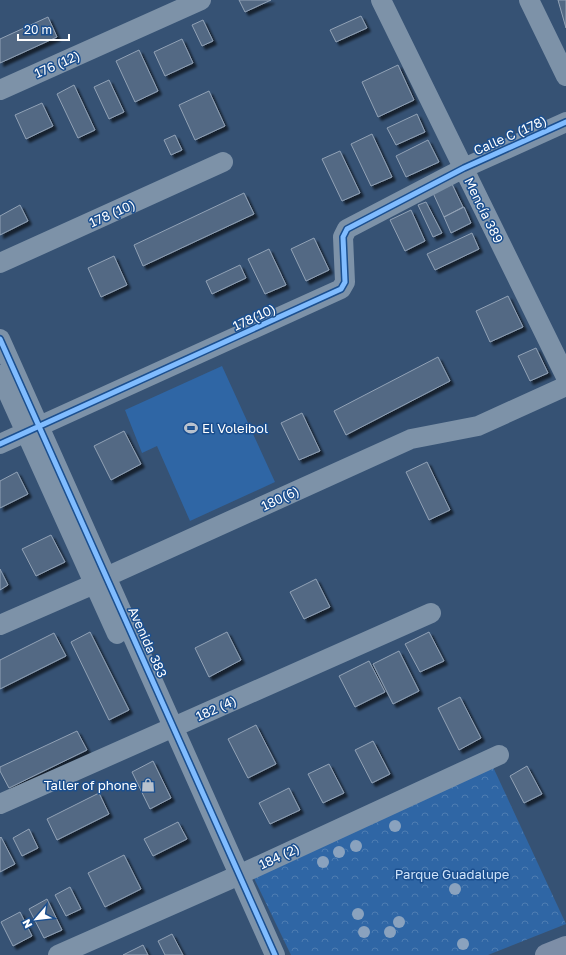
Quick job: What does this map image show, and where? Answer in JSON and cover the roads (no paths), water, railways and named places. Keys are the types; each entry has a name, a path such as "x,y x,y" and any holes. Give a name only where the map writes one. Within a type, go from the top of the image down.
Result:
{"main road":[{"path":"546,955 566,947"}],"street":[{"name":"176 (12)","path":"0,90 202,0"},
{"name":"Mencía 389","path":"381,0 566,377"},
{"path":"529,0 566,76"},
{"name":"Calle C (178)","path":"464,168 566,122"},
{"name":"178 (10)","path":"0,263 223,162"},
{"name":"178(10)","path":"0,444 341,289 345,282 343,236 347,229 464,168"},
{"name":"Avenida 383","path":"0,339 33,430 233,877 275,955"},
{"name":"Avenida 383","path":"0,375 33,430"},
{"name":"180(6)","path":"0,626 410,439 478,426 566,386"},
{"name":"182 (4)","path":"0,804 431,613"},
{"name":"184 (2)","path":"58,955 233,877 499,755"},
{"name":"Avenida 383","path":"233,877 261,955"}],"place":[{"name":"El Voleibol","path":"191,428"},
{"name":"Taller of phone","path":"148,785"}],"park label":[{"name":"Parque Guadalupe","path":"452,874"}]}
